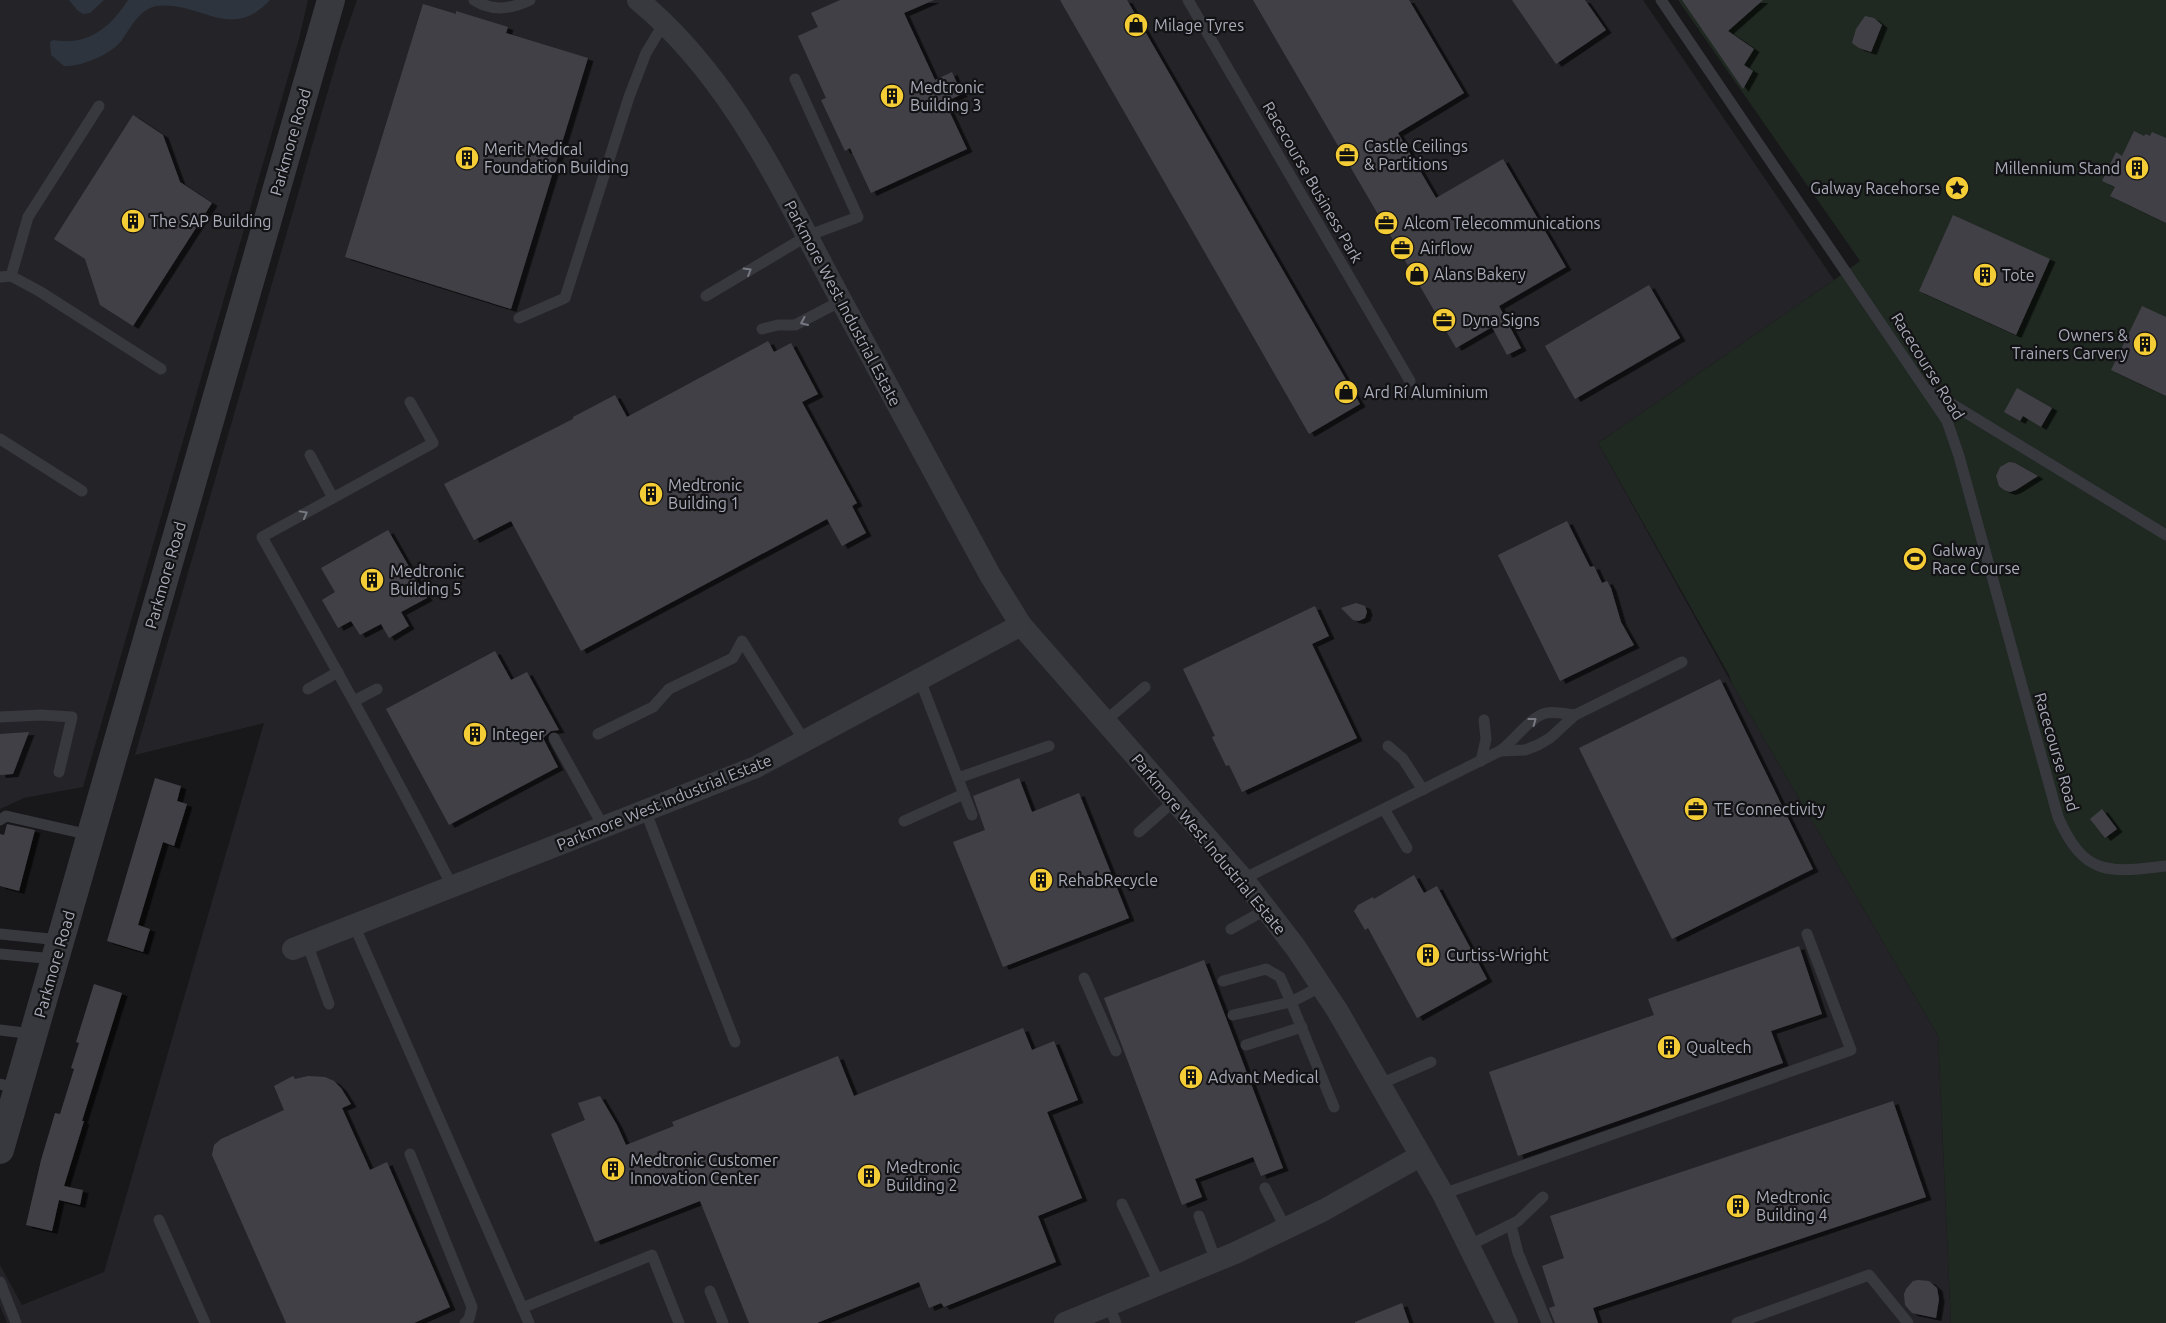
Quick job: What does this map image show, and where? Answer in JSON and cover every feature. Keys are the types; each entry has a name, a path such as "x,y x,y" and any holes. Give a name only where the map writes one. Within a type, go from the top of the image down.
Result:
{"street":[{"name":"Parkmore Road","path":"0,1150 9,1086 34,1034 331,0"},
{"name":"Parkmore West Industrial Estate","path":"638,0 664,23 704,66 735,108 807,236 990,575 1021,625 1243,879 1322,986 1443,1194 1508,1323"},
{"name":"Parkmore West Industrial Estate","path":"300,946 756,767 1021,625"},
{"path":"1065,1323 1112,1314 1160,1286 1324,1210 1420,1156"}],"lane":[{"path":"474,0 497,9 514,8 530,0"},
{"name":"Racecourse Business Park","path":"1188,0 1410,381"},
{"name":"Racecourse Road","path":"1661,0 1947,421 1959,456 2058,817 2066,837 2078,853 2104,868 2125,871 2166,866"},
{"path":"519,318 565,298 629,97 646,53 664,23"},
{"path":"706,296 807,236 858,216 795,79"},
{"path":"98,106 28,217 6,276 39,291 162,369"},
{"path":"762,329 778,325 795,326 817,316 841,301"},
{"path":"1925,387 2166,535"},
{"path":"410,402 433,443 262,537 354,701 452,886"},
{"path":"0,439 82,492"},
{"path":"310,456 333,498"},
{"path":"598,734 653,706 669,689 732,658 742,642 805,742"},
{"path":"1500,751 1524,750 1538,745 1550,738 1575,715 1682,662"},
{"path":"308,689 338,672"},
{"path":"920,680 972,815"},
{"path":"1104,722 1145,687"},
{"path":"354,701 377,689"},
{"path":"1243,879 1500,751 1514,740 1532,720 1547,712 1575,715"},
{"path":"0,717 41,715 72,717 59,772"},
{"path":"1481,761 1486,739 1484,720"},
{"path":"554,738 603,826"},
{"path":"958,778 1049,746"},
{"path":"1388,746 1403,760 1423,790"},
{"path":"904,821 964,794"},
{"path":"1139,832 1174,801"},
{"path":"1384,809 1407,848"},
{"path":"644,810 734,1042"},
{"path":"0,820 6,816 90,835"},
{"path":"1231,929 1266,908"},
{"path":"354,925 529,1323"},
{"path":"0,934 58,950"},
{"path":"1443,1194 1851,1050 1807,934"},
{"path":"300,946 330,1004"},
{"path":"0,954 58,950"},
{"path":"1223,981 1266,969 1280,977 1334,1107"},
{"path":"1084,978 1116,1051"},
{"path":"1233,1015 1291,1002 1322,986"},
{"path":"1246,1044 1302,1027"},
{"path":"0,1030 34,1034"},
{"path":"1380,1084 1432,1062"},
{"path":"410,1154 472,1307 469,1319 465,1323"},
{"path":"1265,1188 1286,1229"},
{"path":"1470,1245 1518,1221 1543,1197"},
{"path":"1122,1204 1160,1286"},
{"path":"1199,1216 1216,1261"},
{"path":"159,1220 205,1323"},
{"path":"1511,1225 1518,1253 1547,1323"},
{"path":"522,1308 652,1255 680,1323"},
{"path":"1737,1323 1869,1276 1908,1323"},
{"path":"0,1282 16,1323"},
{"path":"710,1292 723,1323"}],"shaded area":[{"path":"0,0 308,0 299,39 83,787 24,798 0,809"},
{"path":"69,0 104,0 90,13 83,14"},
{"path":"128,0 270,0 256,12 242,18 228,19 172,6 156,6 144,11 117,45 96,59 64,66 51,55 50,42 53,40 77,40 97,33 114,19"},
{"path":"357,0 1643,0 1834,280 1598,443 1732,684 1938,1036 1951,1323 7,1323 0,1306 0,1265 22,1305 104,1272 264,723 135,755 341,46"},
{"name":"Galway Race Course","path":"1678,0 2166,0 2166,1323 1951,1323 1938,1036 1732,684 1729,675 1598,443 1860,261"}],"building":[{"name":"Medtronic Building 3","path":"840,0 934,0 904,13 935,80 952,72 962,94 945,102 967,149 871,193 850,148 845,151 821,100 826,98 798,36 818,27 811,13"},
{"path":"1060,0 1127,0 1360,404 1309,434"},
{"path":"1253,0 1409,0 1464,93 1398,133 1436,198 1503,159 1566,267 1499,306 1521,348 1507,355 1492,327 1456,348"},
{"path":"1512,0 1585,0 1606,30 1556,64"},
{"path":"1682,0 1763,0 1728,31 1754,49 1744,65 1753,71 1743,89"},
{"name":"Merit Medical Foundation Building","path":"423,4 456,14 456,11 508,27 506,33 588,58 511,309 345,257"},
{"path":"1865,16 1874,18 1882,25 1871,52 1859,48 1852,43 1856,29"},
{"name":"The SAP Building","path":"133,115 163,135 180,182 212,203 133,326 100,305 85,259 54,239"},
{"name":"Millennium Stand","path":"2134,131 2144,136 2146,134 2150,136 2152,132 2166,138 2166,223 2110,196 2115,187 2102,181 2116,152 2122,156"},
{"name":"Tote","path":"1953,215 2050,259 2016,335 1919,291"},
{"path":"1649,285 1680,338 1575,399 1545,346"},
{"name":"Owners & Trainers Carvery","path":"2142,306 2166,317 2166,396 2111,370"},
{"name":"Medtronic Building 1","path":"768,341 774,352 791,343 818,394 802,402 857,503 852,506 866,533 842,546 827,519 581,651 511,521 474,540 444,484 573,419 573,417 615,395 627,417"},
{"path":"2017,388 2052,408 2041,427 2023,416 2020,421 2004,412"},
{"path":"2009,462 2015,463 2038,476 2016,490 2010,492 2004,490 1999,486 1996,476 2000,467"},
{"path":"1567,521 1590,567 1594,566 1602,583 1607,581 1611,588 1621,622 1634,645 1560,681 1498,555"},
{"name":"Medtronic Building 5","path":"388,530 427,598 401,612 409,626 389,638 381,624 360,635 351,621 338,628 322,600 335,592 321,568"},
{"path":"1356,603 1365,606 1367,612 1365,618 1359,621 1353,620 1341,608"},
{"path":"1315,606 1329,636 1312,644 1357,738 1242,792 1229,765 1226,766 1212,737 1215,736 1183,669"},
{"name":"Integer","path":"495,651 511,680 527,672 559,730 551,731 543,738 558,767 449,825 386,709"},
{"path":"1720,679 1813,869 1672,939 1579,748"},
{"path":"29,732 13,774 0,775 0,734"},
{"path":"155,778 181,786 177,801 187,804 174,846 163,842 138,925 150,929 143,952 107,941"},
{"name":"RehabRecycle","path":"1019,778 1032,812 1079,793 1129,918 1003,967 953,842 985,830 973,796"},
{"path":"2102,809 2117,829 2105,838 2090,819"},
{"path":"7,824 35,830 19,891 0,886 0,834 4,835"},
{"name":"Curtiss-Wright","path":"1414,875 1424,893 1437,886 1487,979 1417,1018 1368,928 1365,930 1354,911 1358,905 1373,897 1374,899"},
{"name":"Qualtech","path":"1799,946 1822,1014 1771,1031 1783,1063 1518,1156 1489,1072 1654,1015 1648,999"},
{"name":"Advant Medical","path":"1204,960 1283,1168 1261,1176 1253,1157 1195,1179 1202,1197 1182,1205 1104,998"},
{"path":"94,984 122,993 64,1186 83,1190 80,1205 59,1200 52,1231 26,1225 41,1160 55,1113 60,1114 74,1069 71,1068 79,1043 76,1042"},
{"name":"Medtronic Building 2","path":"1023,1028 1032,1050 1054,1041 1078,1100 1047,1112 1082,1198 1038,1216 1056,1262 944,1307 941,1303 929,1308 919,1282 817,1323 749,1323 700,1201 595,1242 551,1134 585,1120 578,1103 600,1096 626,1145 674,1126 672,1122 838,1056 854,1096"},
{"path":"293,1076 295,1079 308,1076 325,1077 334,1081 341,1088 351,1104 342,1108 370,1170 387,1162 450,1307 414,1323 286,1323 212,1155 214,1145 221,1139 284,1110 274,1086"},
{"name":"Medtronic Building 4","path":"1893,1101 1926,1197 1593,1308 1598,1323 1555,1323 1549,1308 1555,1306 1542,1266 1564,1258 1550,1216"},
{"path":"1913,1281 1929,1281 1937,1288 1939,1299 1936,1318 1912,1313 1905,1305 1904,1294 1906,1289"},
{"path":"1402,1303 1409,1323 1355,1323 1355,1322"}],"place":[{"name":"Milage Tyres","path":"1136,25"},
{"name":"Medtronic Building 3","path":"892,96"},
{"name":"Castle Ceilings & Partitions","path":"1347,155"},
{"name":"Merit Medical Foundation Building","path":"467,158"},
{"name":"Millennium Stand","path":"2137,168"},
{"name":"Galway Racehorse","path":"1957,188"},
{"name":"The SAP Building","path":"133,221"},
{"name":"Alcom Telecommunications","path":"1386,223"},
{"name":"Airflow","path":"1402,248"},
{"name":"Alans Bakery","path":"1417,274"},
{"name":"Tote","path":"1985,275"},
{"name":"Dyna Signs","path":"1444,320"},
{"name":"Owners & Trainers Carvery","path":"2145,344"},
{"name":"Ard Rí Aluminium","path":"1346,392"},
{"name":"Medtronic Building 1","path":"651,494"},
{"name":"Galway Race Course","path":"1915,559"},
{"name":"Medtronic Building 5","path":"372,580"},
{"name":"Integer","path":"475,734"},
{"name":"TE Connectivity","path":"1696,809"},
{"name":"RehabRecycle","path":"1041,880"},
{"name":"Curtiss-Wright","path":"1428,955"},
{"name":"Qualtech","path":"1669,1047"},
{"name":"Advant Medical","path":"1191,1077"},
{"name":"Medtronic Customer Innovation Center","path":"613,1169"},
{"name":"Medtronic Building 2","path":"869,1176"},
{"name":"Medtronic Building 4","path":"1738,1206"}]}
